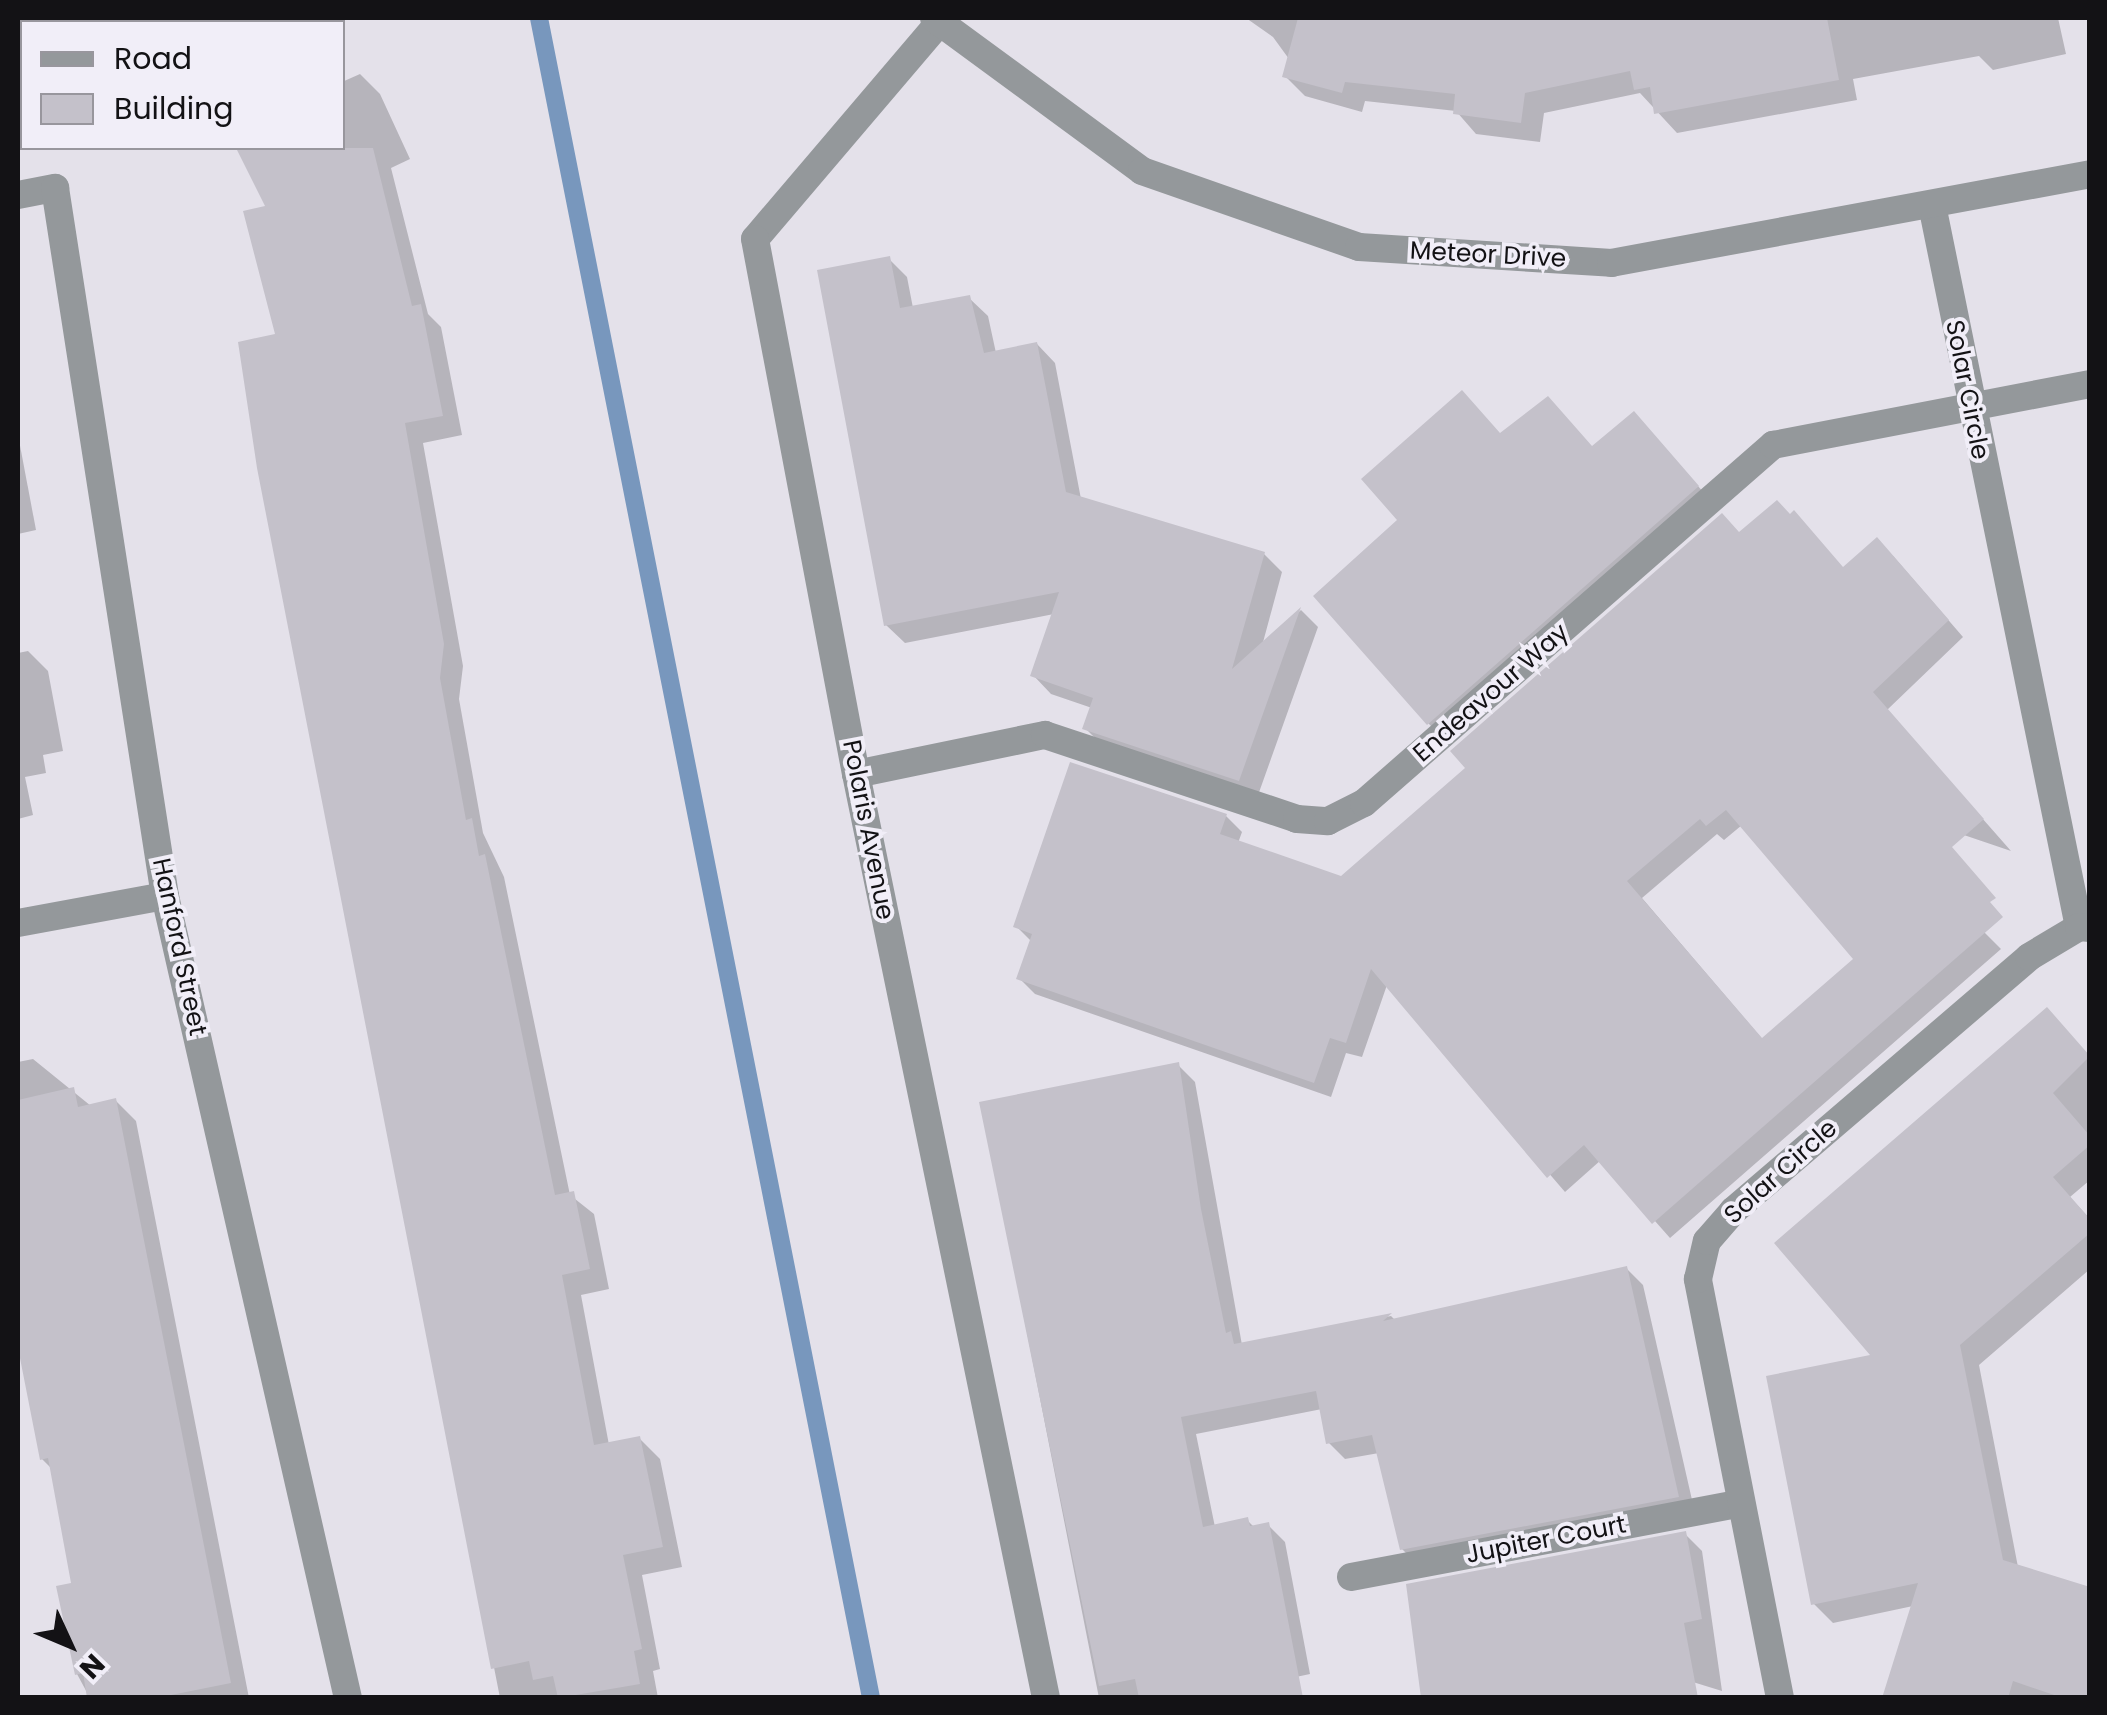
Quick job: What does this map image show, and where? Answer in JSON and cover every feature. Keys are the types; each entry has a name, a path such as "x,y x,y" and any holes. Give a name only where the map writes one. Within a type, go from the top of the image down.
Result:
{"street":[{"name":"Meteor Drive","path":"936,20 1142,171 1359,248 1611,262 2090,174"},
{"name":"Polaris Avenue","path":"936,20 754,239 856,774 1046,1698"},
{"name":"Hanford Street","path":"18,195 55,188 165,896 348,1698"},
{"name":"Solar Circle","path":"1780,1698 1698,1279 1708,1241 1734,1211 2029,958 2084,927 1970,408 1932,204"},
{"name":"Endeavour Way","path":"856,774 1046,734 1297,819 1328,821 1364,804 1773,445 2090,384"},
{"path":"18,922 165,896"},
{"name":"Jupiter Court","path":"1352,1577 1741,1504"}],"building":[{"path":"1298,18 1827,18 1839,80 1654,114 1650,87 1634,90 1630,71 1525,93 1521,123 1453,114 1455,94 1345,82 1342,93 1282,77"},
{"path":"373,148 412,306 421,304 443,416 405,423 444,644 440,678 466,820 472,818 479,856 485,854 555,1195 574,1191 590,1269 562,1275 594,1445 640,1436 663,1547 623,1555 642,1649 634,1651 640,1684 558,1698 553,1676 533,1680 529,1661 491,1669 257,468 238,342 275,334 243,211 265,206 237,150"},
{"path":"890,256 900,308 970,295 984,353 1037,342 1066,492 1265,552 1232,669 1301,607 1239,781 1082,729 1093,698 1030,676 1059,592 884,626 817,270"},
{"path":"1462,390 1500,433 1548,396 1592,446 1634,411 1699,486 1427,725 1313,596 1397,520 1361,479"},
{"path":"1777,500 1790,514 1794,510 1843,567 1877,537 1949,620 1873,692 1984,819 1952,847 1996,898 1990,902 2003,917 1652,1224 1584,1145 1547,1178 1371,969 1346,1043 1330,1038 1314,1083 1016,979 1032,934 1013,927 1070,762 1227,814 1220,834 1341,876 1465,768 1450,751 1722,513 1739,532","holes":["1726,810 1853,959 1762,1038 1627,881 1700,819 1706,826"]},
{"path":"2047,1007 2090,1056 2053,1093 2090,1136 2090,1145 2053,1177 2090,1219 2090,1233 1960,1345 2003,1560 2090,1587 2090,1698 2063,1698 2013,1681 2008,1698 1882,1698 1918,1583 1811,1605 1766,1376 1870,1355 1774,1243"},
{"path":"1179,1062 1201,1209 1226,1333 1231,1331 1234,1344 1392,1313 1383,1321 1627,1266 1679,1497 1400,1550 1372,1435 1326,1444 1316,1391 1181,1417 1203,1527 1248,1517 1250,1526 1269,1522 1303,1698 1139,1698 1135,1679 1099,1686 979,1102"},
{"path":"74,1087 78,1107 116,1098 231,1683 156,1698 87,1698 83,1673 75,1675 56,1586 71,1583 48,1458 40,1460 18,1348 18,1100"},
{"path":"1686,1531 1702,1619 1684,1623 1698,1698 1421,1698 1406,1584"}],"waterway":[{"path":"539,18 871,1698"}]}
